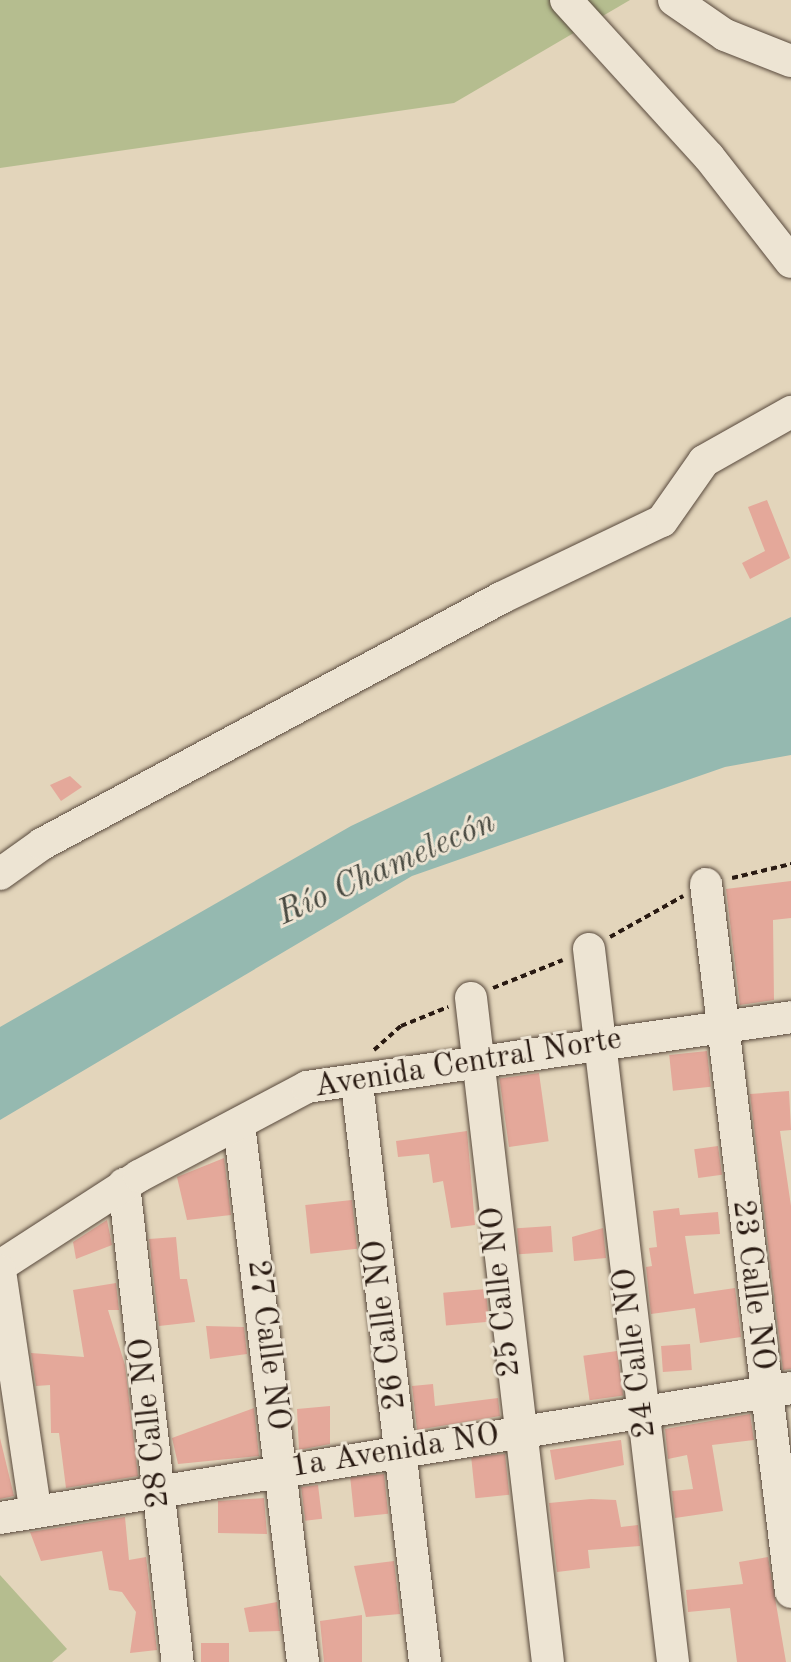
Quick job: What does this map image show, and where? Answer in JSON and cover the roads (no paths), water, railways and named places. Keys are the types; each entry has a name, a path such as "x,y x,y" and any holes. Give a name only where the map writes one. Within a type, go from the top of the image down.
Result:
{"street":[{"path":"566,0 709,157 791,262"},
{"path":"674,0 725,35 791,61"},
{"path":"0,874 42,844 487,606 662,521 704,461 791,412"},
{"name":"23 Calle NO","path":"706,884 719,1026 778,1390 791,1592"},
{"name":"24 Calle NO","path":"589,949 673,1662"},
{"name":"25 Calle NO","path":"471,998 516,1433 548,1662"},
{"name":"Avenida Central Norte","path":"0,1269 124,1184 307,1087 357,1084 791,1017"},
{"name":"26 Calle NO","path":"357,1084 425,1662"},
{"name":"27 Calle NO","path":"239,1124 283,1469 303,1662"},
{"name":"28 Calle NO","path":"124,1184 178,1662"},
{"path":"0,1269 35,1507"},
{"name":"1a Avenida NO","path":"0,1518 35,1507 778,1390"}],"water":[{"name":"Río Chamelecón","path":"791,617 791,755 725,767 412,876 0,1120 0,1027 351,826"}]}
